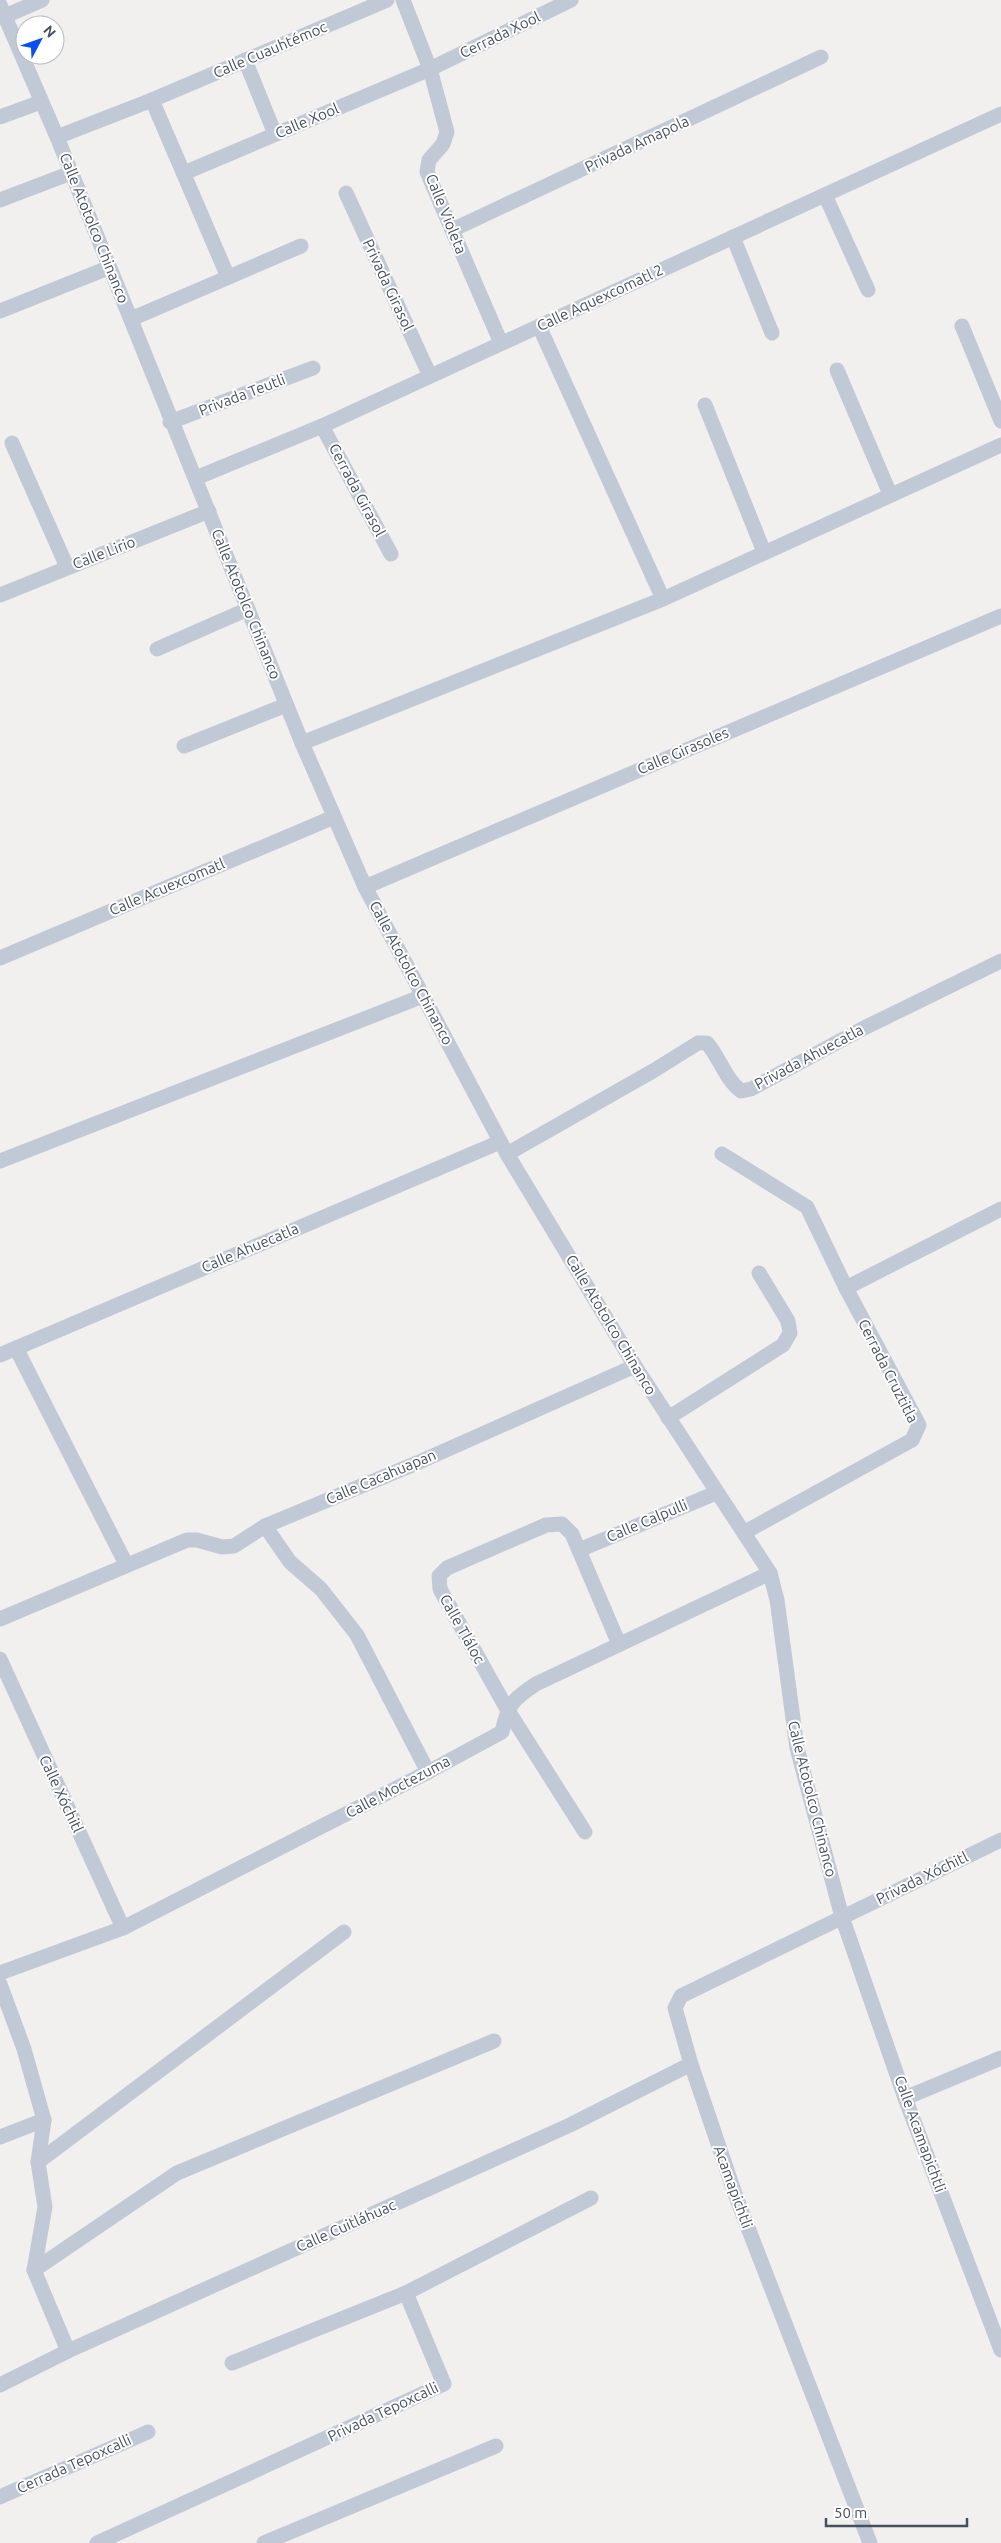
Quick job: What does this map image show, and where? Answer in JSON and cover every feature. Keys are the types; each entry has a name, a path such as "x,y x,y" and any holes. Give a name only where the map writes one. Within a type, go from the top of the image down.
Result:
{"street":[{"path":"2,11 42,0"},
{"name":"Calle Cuauhtémoc","path":"57,136 152,100 387,0"},
{"name":"Calle Violeta","path":"403,0 430,69 447,132 443,144 429,160 427,172 502,343"},
{"name":"Cerrada Xool","path":"430,69 571,0"},
{"name":"Calle Atotolco Chinanco","path":"2,11 57,136 108,268 131,319 170,422 196,478 286,705 365,887 503,1148 634,1366 770,1573 777,1600 796,1748 842,1917"},
{"name":"Privada Amapola","path":"452,230 821,57"},
{"path":"245,60 275,134"},
{"name":"Calle Xool","path":"184,173 430,69"},
{"path":"152,100 228,277"},
{"path":"0,117 41,102"},
{"name":"Calle Aquexcomatl 2","path":"196,478 322,426 1001,114"},
{"path":"0,200 70,173"},
{"name":"Privada Girasol","path":"346,193 430,376"},
{"path":"825,194 868,290"},
{"path":"733,237 772,333"},
{"path":"131,319 301,246"},
{"path":"0,311 108,268"},
{"path":"539,326 663,599"},
{"path":"962,326 1001,421"},
{"name":"Privada Teutli","path":"170,422 313,368"},
{"path":"837,370 890,494"},
{"path":"705,405 764,552"},
{"name":"Cerrada Girasol","path":"322,426 392,554"},
{"path":"12,442 67,567"},
{"path":"302,743 663,599 1001,445"},
{"name":"Calle Lirio","path":"0,595 209,511"},
{"path":"157,648 248,609"},
{"name":"Calle Girasoles","path":"365,887 1001,616"},
{"path":"184,746 286,705"},
{"name":"Calle Acuexcomatl","path":"0,958 334,817"},
{"name":"Privada Ahuecatla","path":"503,1148 653,1071 698,1043 707,1043 714,1051 733,1085 741,1091 751,1089 862,1029 1001,961"},
{"path":"0,1161 423,996"},
{"name":"Calle Ahuecatla","path":"0,1355 503,1148"},
{"name":"Cerrada Cruztitla","path":"722,1154 807,1207 846,1288 918,1425 912,1440 744,1532"},
{"path":"846,1288 999,1214"},
{"path":"668,1418 783,1345 790,1333 788,1321 759,1273"},
{"path":"0,1619 126,1564 16,1348"},
{"name":"Calle Cacahuapan","path":"126,1564 187,1540 198,1540 222,1547 234,1546 265,1526 417,1463 634,1366"},
{"name":"Calle Calpulli","path":"579,1550 716,1493"},
{"name":"Calle Tláloc","path":"585,1832 507,1709 440,1589 440,1576 447,1568 546,1525 562,1524 572,1534 619,1644"},
{"path":"265,1526 290,1562 320,1589 357,1635 428,1772"},
{"path":"507,1709 516,1697 536,1684 770,1573"},
{"name":"Calle Xóchitl","path":"0,1659 123,1928"},
{"name":"Calle Moctezuma","path":"0,1973 123,1928 428,1772 502,1732 507,1709"},
{"name":"Privada Xóchitl","path":"842,1917 1001,1840"},
{"name":"Acamapichtli","path":"842,1917 682,1996 675,2008 691,2064 735,2194 870,2543"},
{"name":"Calle Acamapichtli","path":"842,1917 906,2098 1001,2350"},
{"path":"38,2162 344,1932"},
{"path":"0,1984 24,2049 44,2120 38,2162 44,2207 34,2270 68,2351"},
{"path":"34,2270 176,2173 494,2041"},
{"path":"906,2098 1001,2058"},
{"name":"Calle Cuitláhuac","path":"0,2385 68,2351 561,2129 691,2064"},
{"path":"0,2137 44,2120"},
{"path":"232,2364 406,2293 591,2198"},
{"name":"Privada Tepoxcalli","path":"97,2543 444,2384 406,2293"},
{"name":"Cerrada Tepoxcalli","path":"0,2497 148,2432"},
{"path":"264,2543 496,2446"}]}
